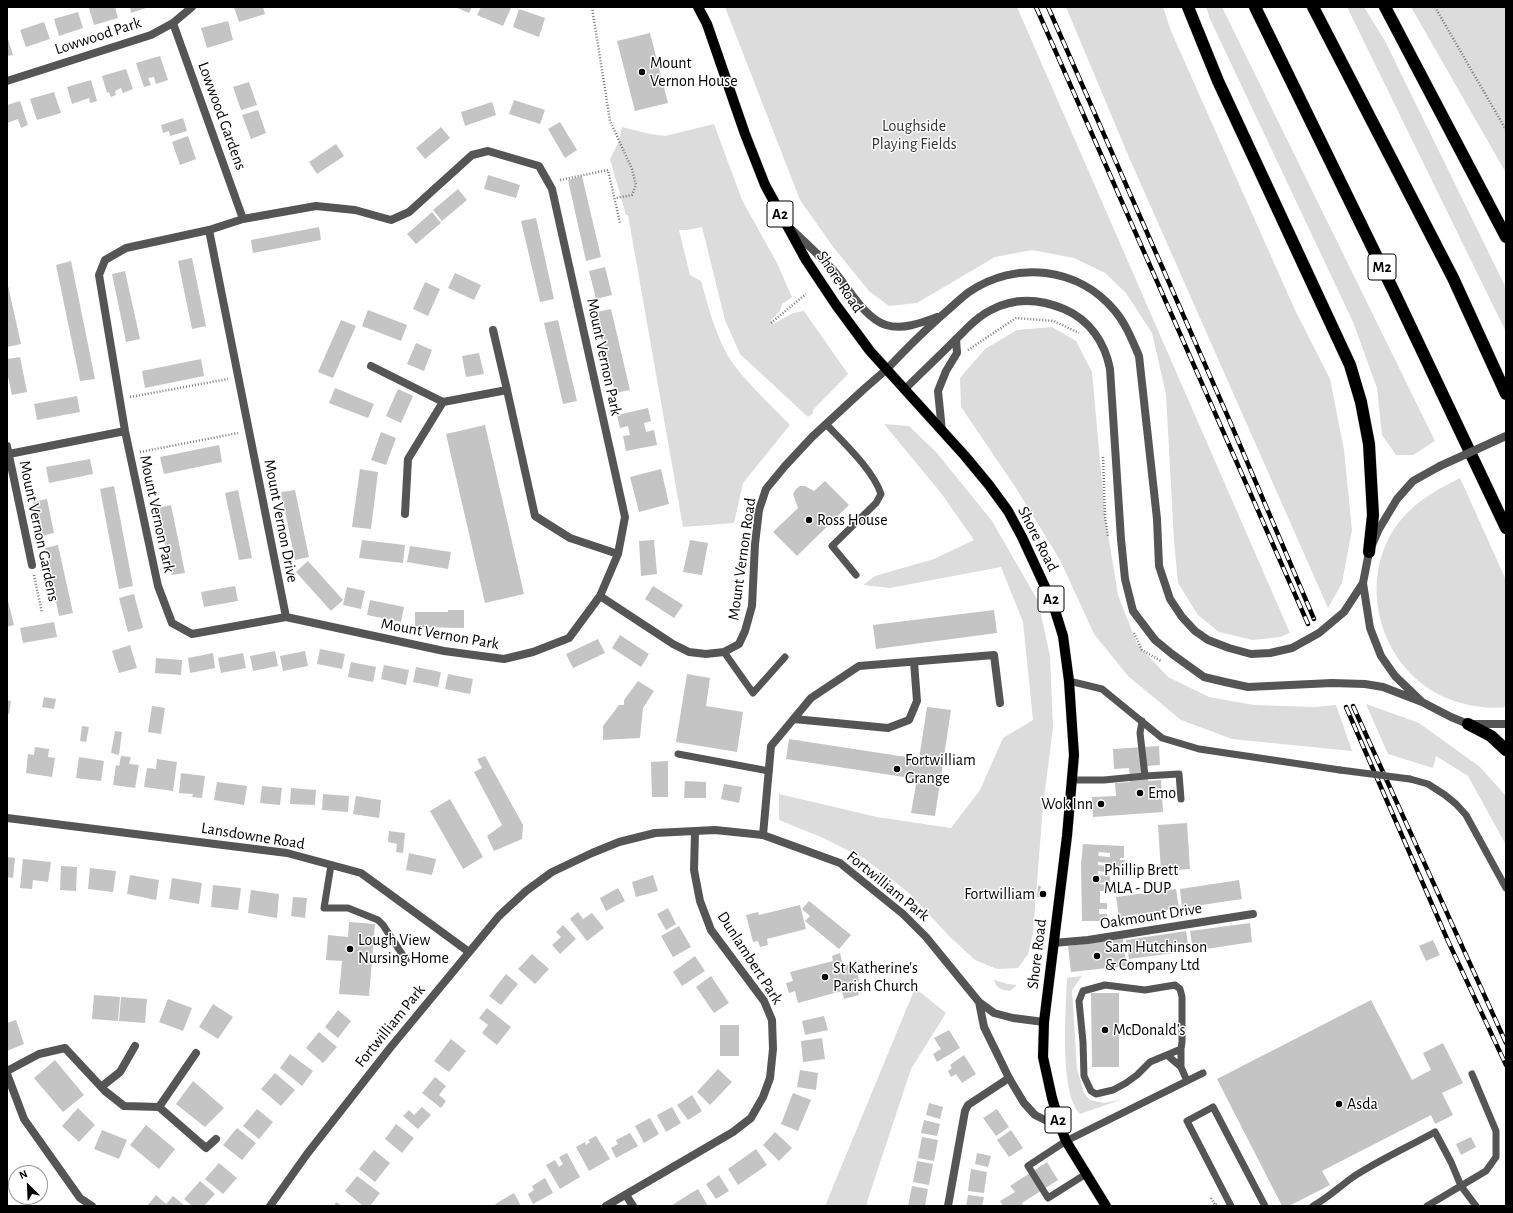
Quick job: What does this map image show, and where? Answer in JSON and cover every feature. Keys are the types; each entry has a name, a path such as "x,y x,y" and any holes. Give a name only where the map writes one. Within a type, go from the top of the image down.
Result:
{"highway":[{"path":"1188,7 1218,80 1350,365 1361,402 1369,444 1373,515 1369,552"},
{"name":"M2","path":"1255,7 1396,296 1506,528"},
{"path":"1313,7 1453,278 1506,394"},
{"path":"1385,7 1506,237"},
{"path":"1468,724 1491,736 1506,750"}],"main road":[{"name":"Shore Road","path":"698,7 707,24 745,134 765,185 806,260 836,305 870,351 989,485 1008,511 1054,604 1063,636 1069,681 1074,755 1073,780 1044,1022 1043,1057 1052,1098 1066,1141 1106,1206"}],"street":[{"name":"Lowwood Park","path":"7,81 151,35 173,23 192,7"},
{"name":"Lowwood Gardens","path":"173,23 244,219"},
{"name":"Mount Vernon Park","path":"488,151 539,166 552,189 554,196 625,517 618,554 600,596 569,638 533,652 504,659 444,651 286,617 192,634 172,623 158,586 125,431 99,275 105,260 126,248 209,230 244,219 316,206 356,210 391,220 409,212 472,154 488,151"},
{"path":"784,221 833,270 852,296 870,315 886,325 902,327 919,324 941,316"},
{"name":"Mount Vernon Drive","path":"209,230 286,617"},
{"name":"Mount Vernon Road","path":"600,596 673,644 689,652 706,654 724,652 739,644 745,631 752,606 755,544 760,510 766,489 785,466 826,424 887,369 941,316 969,292 990,280 1016,272 1044,273 1067,278 1086,286 1102,297 1114,310 1132,338 1139,356 1157,518 1160,566 1165,588 1170,599 1182,617 1195,631 1208,640 1251,654 1270,653 1292,648 1319,633 1344,612 1363,583"},
{"path":"904,390 971,324 991,310 1011,302 1038,301 1050,303 1074,313 1089,326 1102,344 1108,357 1125,579 1133,611 1155,640 1204,677 1248,686 1332,683 1365,684 1383,687 1422,702 1450,717 1468,724 1506,724"},
{"path":"494,330 535,516 570,538 618,554"},
{"path":"942,431 938,392 946,371 957,353 956,339"},
{"path":"371,366 443,402 507,390"},
{"path":"405,514 408,459 443,402"},
{"name":"Mount Vernon Gardens","path":"32,565 8,450 125,431"},
{"path":"1422,702 1395,676 1381,656 1370,628 1363,583 1369,552 1379,529 1397,499 1413,481 1440,466 1506,436"},
{"path":"763,835 771,746 811,698 859,666 994,655 1000,703"},
{"path":"794,719 888,728 909,720 917,701 914,662"},
{"name":"Lansdowne Road","path":"7,818 287,853 331,864 361,873 469,952"},
{"name":"Fortwilliam Park","path":"270,1206 307,1154 385,1054 499,916 526,891 552,872 618,842 655,833 715,830 763,835 840,862 903,914 926,937 979,1002 994,1012 1013,1018 1044,1022"},
{"name":"Dunlambert Park","path":"606,1206 733,1132 751,1118 763,1097 770,1078 773,1049 772,1020 764,1001 711,930 700,901 694,870 696,832"},
{"name":"Oakmount Drive","path":"1053,943 1088,940 1253,914"},
{"path":"979,1002 984,1027 1009,1078 1024,1103 1035,1115 1061,1128"},
{"path":"101,1087 120,1072 135,1046"},
{"path":"7,1071 39,1054 65,1048 101,1087 124,1106 159,1107 206,1148 216,1139"},
{"path":"159,1107 196,1053"},
{"path":"7,1074 24,1118 80,1198 92,1206"},
{"path":"948,1206 964,1111 968,1105 1009,1078"},
{"path":"626,1194 633,1206"}],"lane":[{"path":"826,424 868,471 878,486 881,494 876,503 832,546 856,575"},
{"path":"724,652 752,693 785,657"},
{"path":"1069,681 1102,689 1162,738 1198,749 1410,779 1428,784 1446,795 1466,815 1506,888"},
{"path":"1142,721 1140,734 1144,776"},
{"path":"678,754 768,771"},
{"path":"1073,780 1104,780 1180,774 1181,799"},
{"path":"331,864 324,908 348,908 378,920 383,925 406,960"},
{"path":"1181,1049 1150,1062 1137,1076 1113,1090 1096,1094 1092,1091 1084,1076 1083,1042 1079,1001 1083,990 1105,985 1145,990 1175,985 1180,989 1182,997 1181,1067 1187,1081"},
{"path":"1167,1055 1181,1067"},
{"path":"1086,1174 1048,1198 1028,1166 1066,1141 1203,1073"},
{"path":"1428,1206 1486,1171 1496,1157 1496,1131 1472,1074"},
{"path":"1231,1206 1187,1121 1213,1107 1265,1206"},
{"path":"1313,1206 1333,1194 1352,1178 1373,1165 1434,1132 1451,1162 1461,1186 1476,1206"}],"path":[{"path":"592,7 610,121 632,168 636,184 632,195 616,198"},
{"path":"1434,7 1506,130"},
{"path":"548,182 608,170 616,198 620,223"},
{"path":"771,323 806,294"},
{"path":"965,354 970,348 1016,318 1054,321 1081,335"},
{"path":"120,399 238,377"},
{"path":"130,454 249,431"},
{"path":"1102,454 1104,516 1108,538"},
{"name":"Mount Vernon Gardens","path":"32,565 42,613"},
{"path":"1133,632 1142,650 1166,664"}],"green space":[{"name":"Loughside Playing Fields","path":"725,7 1017,7 1290,633 1280,637 1253,640 1219,632 1198,615 1178,583 1174,541 1166,394 1152,333 1126,293 1105,273 1074,258 1032,250 995,257 917,303 889,306 869,291 834,248 800,200"},
{"path":"1066,7 1163,7 1171,31 1295,310 1330,379 1344,450 1352,530 1342,583 1328,608 1128,155"},
{"path":"1206,7 1222,7 1435,441 1413,455 1396,455 1382,435 1377,388 1353,322 1210,19"},
{"path":"1347,7 1364,7 1385,41 1506,288 1506,332"},
{"path":"1411,7 1506,7 1506,173"},
{"path":"714,124 742,200 777,263 792,297 782,304 780,311 771,320 773,324 793,313 804,311 848,374 808,417 740,354 725,320 702,227 679,230 690,275 701,281 709,310 728,356 749,383 790,425 743,483 734,523 683,527 628,215 626,215 610,159 619,141 622,127 665,136"},
{"path":"1052,327 1076,341 1092,372 1105,516 1118,595 1137,644 1168,677 1209,697 1254,705 1314,707 1336,705 1352,751 1232,739 1181,720 1128,676 1094,634 1060,560 1016,488 961,407 960,378 985,349 1017,330"},
{"path":"884,424 909,426 937,453 992,521 1038,601 1050,656 1053,728 1043,806 1033,933 1028,954 1018,968 997,969 975,960 949,936 909,893 865,859 821,837 779,820 779,794 877,817 951,828 980,790 1003,738 1033,720 1023,622 1001,567 890,588 863,585 875,576 934,559 974,540 941,493"},
{"path":"1460,478 1506,580 1506,707 1483,707 1461,703 1435,693 1414,677 1397,656 1385,633 1378,607 1377,581 1382,554 1394,529 1415,505 1441,488"},
{"path":"1366,704 1419,723 1480,767 1506,796 1506,845 1468,776 1436,756 1433,768 1388,754"},
{"path":"1082,976 1072,990 1077,1069 1084,1093 1090,1100 1104,1103 1123,1099 1080,1114 1073,1103 1069,1088 1066,1070 1065,1029 1067,978"},
{"path":"994,980 1017,985 1010,991 1005,990 998,987"},
{"path":"915,988 946,1013 911,1069 867,1202 867,1206 825,1206"}],"building":[{"path":"115,7 118,18 94,25 89,8"},
{"path":"130,7 149,7 131,13"},
{"path":"234,7 263,7 265,14 239,22"},
{"path":"455,7 472,7 469,13"},
{"path":"481,7 511,8 503,26 477,15"},
{"path":"519,9 545,18 539,37 513,27"},
{"path":"78,12 83,28 59,36 54,19"},
{"path":"228,21 233,40 207,48 201,28"},
{"path":"44,22 50,39 26,47 20,30"},
{"name":"Mount Vernon House","path":"650,33 668,103 635,111 617,41"},
{"path":"7,36 13,55 7,56"},
{"path":"160,56 168,80 156,84 154,77 148,78 151,85 144,87 136,63"},
{"path":"126,69 133,89 123,93 121,88 115,91 116,95 111,97 109,92 107,93 102,76"},
{"path":"91,80 97,101 90,103 89,98 72,104 67,87"},
{"path":"249,82 257,105 241,110 233,87"},
{"path":"54,92 61,113 37,120 30,99"},
{"path":"514,100 545,110 540,124 509,114"},
{"path":"20,101 28,125 21,128 18,119 7,123 7,105"},
{"path":"492,102 496,115 465,126 461,112"},
{"path":"258,110 266,133 251,139 242,115"},
{"path":"183,118 187,131 170,136 169,131 163,133 161,125"},
{"path":"560,122 577,150 565,158 548,129"},
{"path":"441,127 450,138 425,159 416,148"},
{"path":"188,136 196,159 180,165 172,142"},
{"path":"336,144 344,156 317,174 309,162"},
{"path":"488,175 520,185 516,198 484,189"},
{"path":"582,176 601,257 586,261 568,180"},
{"path":"458,189 467,200 442,221 433,210"},
{"path":"432,212 441,223 416,244 407,234"},
{"path":"536,218 554,299 540,302 521,221"},
{"path":"319,227 321,240 253,253 251,240"},
{"path":"192,258 206,326 192,329 178,261"},
{"path":"71,261 95,379 80,381 56,265"},
{"path":"605,267 612,295 596,299 589,271"},
{"path":"125,271 140,339 126,342 112,274"},
{"path":"455,273 481,285 474,300 448,288"},
{"path":"7,281 21,344 7,347"},
{"path":"425,282 440,289 428,316 413,309"},
{"path":"611,309 630,390 615,393 597,312"},
{"path":"368,310 407,325 401,341 362,326"},
{"path":"341,320 356,326 333,378 318,372"},
{"path":"558,320 577,401 563,404 544,323"},
{"path":"416,343 432,350 424,371 407,364"},
{"path":"479,353 484,374 466,377 462,356"},
{"path":"20,357 27,392 12,395 7,372 7,359"},
{"path":"201,359 204,376 145,388 142,371"},
{"path":"335,388 374,404 368,418 329,403"},
{"path":"398,389 413,396 401,423 386,416"},
{"path":"77,396 80,412 37,420 34,404"},
{"path":"648,408 651,421 644,423 646,432 654,430 657,445 626,451 623,436 630,435 628,426 620,428 617,415"},
{"path":"485,425 524,594 485,603 446,434"},
{"path":"381,432 396,438 386,465 371,460"},
{"path":"219,445 222,462 164,474 160,457"},
{"path":"90,459 93,474 49,483 46,467"},
{"path":"360,469 378,472 371,529 352,527"},
{"path":"661,469 669,504 639,512 630,477"},
{"name":"Ross House","path":"825,481 849,505 797,556 773,532 798,508 793,494 796,489 800,486 805,486 814,491"},
{"path":"114,486 133,586 119,589 100,489"},
{"path":"238,490 252,558 239,560 225,493"},
{"path":"295,490 309,557 295,560 281,492"},
{"path":"47,499 54,533 41,536 33,502"},
{"path":"171,505 185,573 172,575 157,508"},
{"path":"362,540 405,545 403,563 359,558"},
{"path":"654,540 657,574 641,576 639,541"},
{"path":"690,540 708,543 702,575 683,572"},
{"path":"58,545 73,613 59,616 45,548"},
{"path":"410,546 451,552 448,569 407,562"},
{"path":"308,561 343,600 331,611 296,572"},
{"path":"235,586 238,601 204,607 201,592"},
{"path":"653,586 683,605 674,618 645,599"},
{"path":"347,587 365,591 361,609 343,605"},
{"path":"134,594 143,628 128,632 119,598"},
{"path":"7,597 14,625 7,627"},
{"path":"370,600 404,607 401,622 367,615"},
{"path":"448,610 464,610 464,628 415,627 415,612 448,612"},
{"path":"994,610 997,633 876,649 873,625"},
{"path":"54,622 57,637 23,643 20,628"},
{"path":"620,635 649,654 641,667 612,648"},
{"path":"598,639 605,653 573,668 566,654"},
{"path":"130,645 137,668 119,673 112,651"},
{"path":"320,649 345,654 342,669 317,664"},
{"path":"275,651 278,666 253,671 250,656"},
{"path":"305,651 308,666 283,671 280,656"},
{"path":"213,653 215,668 190,673 188,658"},
{"path":"243,653 246,668 221,673 218,658"},
{"path":"156,658 182,660 181,675 155,673"},
{"path":"351,662 376,667 373,682 348,677"},
{"path":"384,665 409,670 406,685 381,679"},
{"path":"416,667 441,672 438,687 413,682"},
{"path":"448,674 473,679 470,694 445,689"},
{"path":"687,674 710,678 706,706 743,712 737,752 676,742"},
{"path":"638,681 654,691 643,708 640,738 603,740 603,726 619,705 624,705 624,700"},
{"path":"44,697 56,699 54,709 42,707"},
{"path":"7,700 11,701 9,714 7,714"},
{"path":"152,706 165,708 161,734 148,732"},
{"name":"Fortwilliam Grange","path":"927,707 951,710 935,816 911,813 917,779 786,759 789,739 919,759"},
{"path":"82,726 89,727 86,742 80,741"},
{"path":"115,731 122,732 119,755 111,753"},
{"path":"1159,746 1160,765 1147,766 1148,781 1161,780 1163,812 1093,817 1092,797 1116,796 1115,783 1130,782 1129,768 1114,769 1113,749"},
{"path":"35,747 49,749 48,757 55,758 52,777 26,773 28,754 34,755"},
{"path":"121,756 131,757 129,764 139,765 135,788 113,785 116,765 119,766"},
{"path":"485,756 523,825 522,839 494,851 487,836 502,825 474,772 482,768 477,759"},
{"path":"79,757 104,761 101,781 76,778"},
{"path":"157,759 177,762 173,791 144,787 147,768 156,769"},
{"path":"668,761 668,797 652,797 651,762"},
{"path":"181,773 205,776 202,798 192,797 193,794 179,793"},
{"path":"685,781 706,782 706,798 684,798"},
{"path":"217,782 247,786 244,805 214,800"},
{"path":"724,784 742,787 739,803 721,799"},
{"path":"262,786 282,788 280,805 260,803"},
{"path":"291,788 316,790 315,805 290,804"},
{"path":"323,794 349,796 348,812 322,810"},
{"path":"356,796 381,800 379,818 353,814"},
{"path":"450,799 483,857 463,869 430,811"},
{"path":"1187,823 1190,869 1161,871 1158,825"},
{"path":"389,831 405,833 403,853 396,852 397,844 388,842"},
{"path":"1083,844 1124,846 1124,858 1120,858 1120,860 1125,860 1124,867 1107,866 1107,863 1098,862 1098,865 1106,866 1105,872 1098,871 1098,875 1110,876 1110,882 1099,883 1108,885 1108,891 1100,891 1100,903 1107,903 1107,909 1099,909 1099,914 1107,914 1107,921 1082,921 1081,864","holes":["1099,852 1110,853 1110,857 1098,856"]},
{"path":"409,853 436,859 432,875 406,870"},
{"path":"7,857 15,858 13,878 7,877"},
{"path":"23,859 51,862 48,882 33,880 32,889 20,888"},
{"path":"61,866 77,867 76,891 60,890"},
{"path":"90,868 116,871 113,892 88,889"},
{"path":"130,875 159,880 156,900 127,894"},
{"path":"653,875 658,891 636,897 632,882"},
{"path":"172,878 202,883 199,904 169,899"},
{"path":"1239,880 1242,899 1182,908 1180,889"},
{"path":"213,885 241,888 238,910 211,907"},
{"path":"1038,886 1041,886 1039,897 1037,897"},
{"path":"618,888 625,901 606,911 600,898"},
{"path":"1176,889 1179,908 1119,917 1116,897"},
{"path":"251,890 279,894 277,918 248,913"},
{"path":"293,897 307,898 305,918 291,916"},
{"path":"809,901 851,935 839,949 805,921 810,916 802,909"},
{"path":"800,905 806,929 767,939 768,945 760,947 758,941 753,942 746,915 758,912 759,915"},
{"path":"668,908 676,924 666,930 657,914"},
{"path":"578,912 583,919 592,913 604,928 587,941 570,919"},
{"name":"Lough View Nursing Home","path":"349,922 375,924 369,996 339,994 342,961 326,960 328,935 348,937"},
{"path":"1250,923 1252,942 1193,951 1190,931"},
{"path":"563,925 576,939 560,954 552,945 561,937 556,932"},
{"path":"679,926 691,947 673,957 661,936"},
{"path":"1186,931 1189,951 1129,959 1126,940"},
{"name":"Sam Hutchinson & Company Ltd","path":"1123,939 1126,966 1071,972 1068,946"},
{"path":"1433,940 1440,955 1426,961 1419,946"},
{"name":"St Katherine's Parish Church","path":"840,953 843,966 855,963 859,981 855,983 859,995 844,999 842,991 798,1003 795,991 789,993 786,983 793,981 790,972 833,961 832,956"},
{"path":"532,954 549,969 535,984 518,969"},
{"path":"695,956 705,971 682,986 673,972"},
{"path":"506,974 518,984 501,1005 489,996"},
{"path":"711,976 729,1003 714,1013 696,987"},
{"name":"McDonald's","path":"1091,993 1119,993 1119,1067 1092,1067"},
{"path":"94,995 120,997 118,1021 92,1019"},
{"path":"121,997 147,999 145,1023 119,1021"},
{"path":"168,999 192,1008 183,1031 159,1022"},
{"name":"Asda","path":"1371,1000 1412,1080 1431,1070 1423,1053 1443,1043 1463,1083 1442,1093 1453,1115 1435,1124 1431,1115 1322,1171 1330,1185 1289,1206 1282,1206 1217,1079"},
{"path":"213,1004 233,1017 218,1039 199,1027"},
{"path":"487,1008 511,1027 497,1045 482,1033 488,1025 479,1018"},
{"path":"338,1010 351,1021 338,1038 325,1027"},
{"path":"824,1016 828,1030 805,1035 802,1021"},
{"path":"16,1020 24,1044 7,1051 7,1023"},
{"path":"720,1025 739,1025 739,1056 720,1056"},
{"path":"949,1030 960,1048 937,1062 933,1054 941,1049 934,1038"},
{"path":"319,1032 337,1047 323,1063 306,1048"},
{"path":"822,1038 825,1059 803,1062 801,1041"},
{"path":"451,1039 466,1051 449,1072 434,1061"},
{"path":"290,1054 313,1071 302,1086 280,1068"},
{"path":"964,1055 976,1074 962,1083 956,1074 951,1077 948,1071 952,1068 950,1065"},
{"path":"55,1060 84,1095 63,1112 34,1078"},
{"path":"718,1069 732,1082 710,1105 697,1092"},
{"path":"800,1070 818,1073 816,1090 797,1087"},
{"path":"275,1073 295,1090 281,1106 261,1089"},
{"path":"435,1077 446,1086 439,1095 446,1101 441,1108 422,1093"},
{"path":"193,1081 224,1108 205,1127 176,1104"},
{"path":"793,1093 811,1100 798,1131 781,1124"},
{"path":"692,1095 702,1111 688,1120 677,1105"},
{"path":"929,1103 943,1107 940,1119 926,1115"},
{"path":"422,1107 431,1115 418,1129 403,1116 409,1110 414,1115"},
{"path":"672,1107 681,1123 666,1132 657,1115"},
{"path":"78,1108 95,1125 79,1142 62,1126"},
{"path":"257,1109 273,1122 259,1139 243,1126"},
{"path":"997,1109 1009,1127 996,1136 983,1118"},
{"path":"650,1118 659,1134 644,1143 635,1126"},
{"path":"924,1120 940,1124 937,1136 921,1133"},
{"path":"396,1124 414,1138 402,1153 385,1139"},
{"path":"146,1125 175,1149 159,1169 130,1145"},
{"path":"237,1128 256,1143 242,1160 223,1145"},
{"path":"102,1130 127,1140 119,1159 94,1149"},
{"path":"1011,1130 1023,1148 1009,1157 997,1140"},
{"path":"775,1132 792,1148 779,1161 763,1145"},
{"path":"630,1133 638,1146 616,1158 611,1148 618,1144 616,1140"},
{"path":"596,1136 610,1159 589,1171 576,1147 585,1142 586,1145 590,1142 588,1140"},
{"path":"922,1137 938,1140 934,1161 918,1158"},
{"path":"1471,1137 1476,1147 1461,1155 1456,1144"},
{"path":"756,1149 767,1165 738,1185 728,1169"},
{"path":"374,1150 390,1163 375,1182 359,1169"},
{"path":"567,1153 580,1177 560,1189 546,1165 555,1160 559,1167 563,1164 559,1157"},
{"path":"977,1153 991,1156 988,1167 975,1164"},
{"path":"917,1161 933,1164 929,1185 913,1182"},
{"path":"1047,1162 1058,1180 1022,1203 1023,1206 1003,1206 1000,1201 1015,1192 1010,1186"},
{"path":"219,1163 237,1178 223,1194 205,1179"},
{"path":"971,1169 987,1172 984,1193 968,1191"},
{"path":"719,1175 729,1191 716,1199 706,1184"},
{"path":"357,1176 380,1193 370,1206 363,1206 345,1191"},
{"path":"545,1178 553,1193 533,1204 528,1194 534,1190 532,1186"},
{"path":"200,1181 215,1194 204,1206 192,1206 184,1199"},
{"path":"912,1186 928,1189 925,1206 908,1206"},
{"path":"698,1189 708,1206 671,1206 683,1198"},
{"path":"514,1193 521,1206 493,1206 502,1200"},
{"path":"156,1195 166,1204 173,1196 185,1206 147,1206"},
{"path":"968,1195 984,1197 982,1206 966,1206"},
{"path":"336,1202 342,1206 334,1206"}],"railway":[{"path":"1036,7 1308,624"},
{"path":"1048,7 1228,417 1314,619"},
{"path":"1353,706 1506,1043"},
{"path":"1346,707 1448,941 1506,1065"}],"place":[{"name":"Mount Vernon House","path":"642,72"},
{"name":"Ross House","path":"809,520"},
{"name":"Fortwilliam Grange","path":"897,769"},
{"name":"Emo","path":"1140,793"},
{"name":"Wok Inn","path":"1101,804"},
{"name":"Phillip Brett MLA - DUP","path":"1096,879"},
{"name":"Fortwilliam","path":"1043,894"},
{"name":"Lough View Nursing Home","path":"350,949"},
{"name":"Sam Hutchinson & Company Ltd","path":"1097,956"},
{"name":"St Katherine's Parish Church","path":"825,977"},
{"name":"McDonald's","path":"1105,1030"},
{"name":"Asda","path":"1339,1104"}]}
